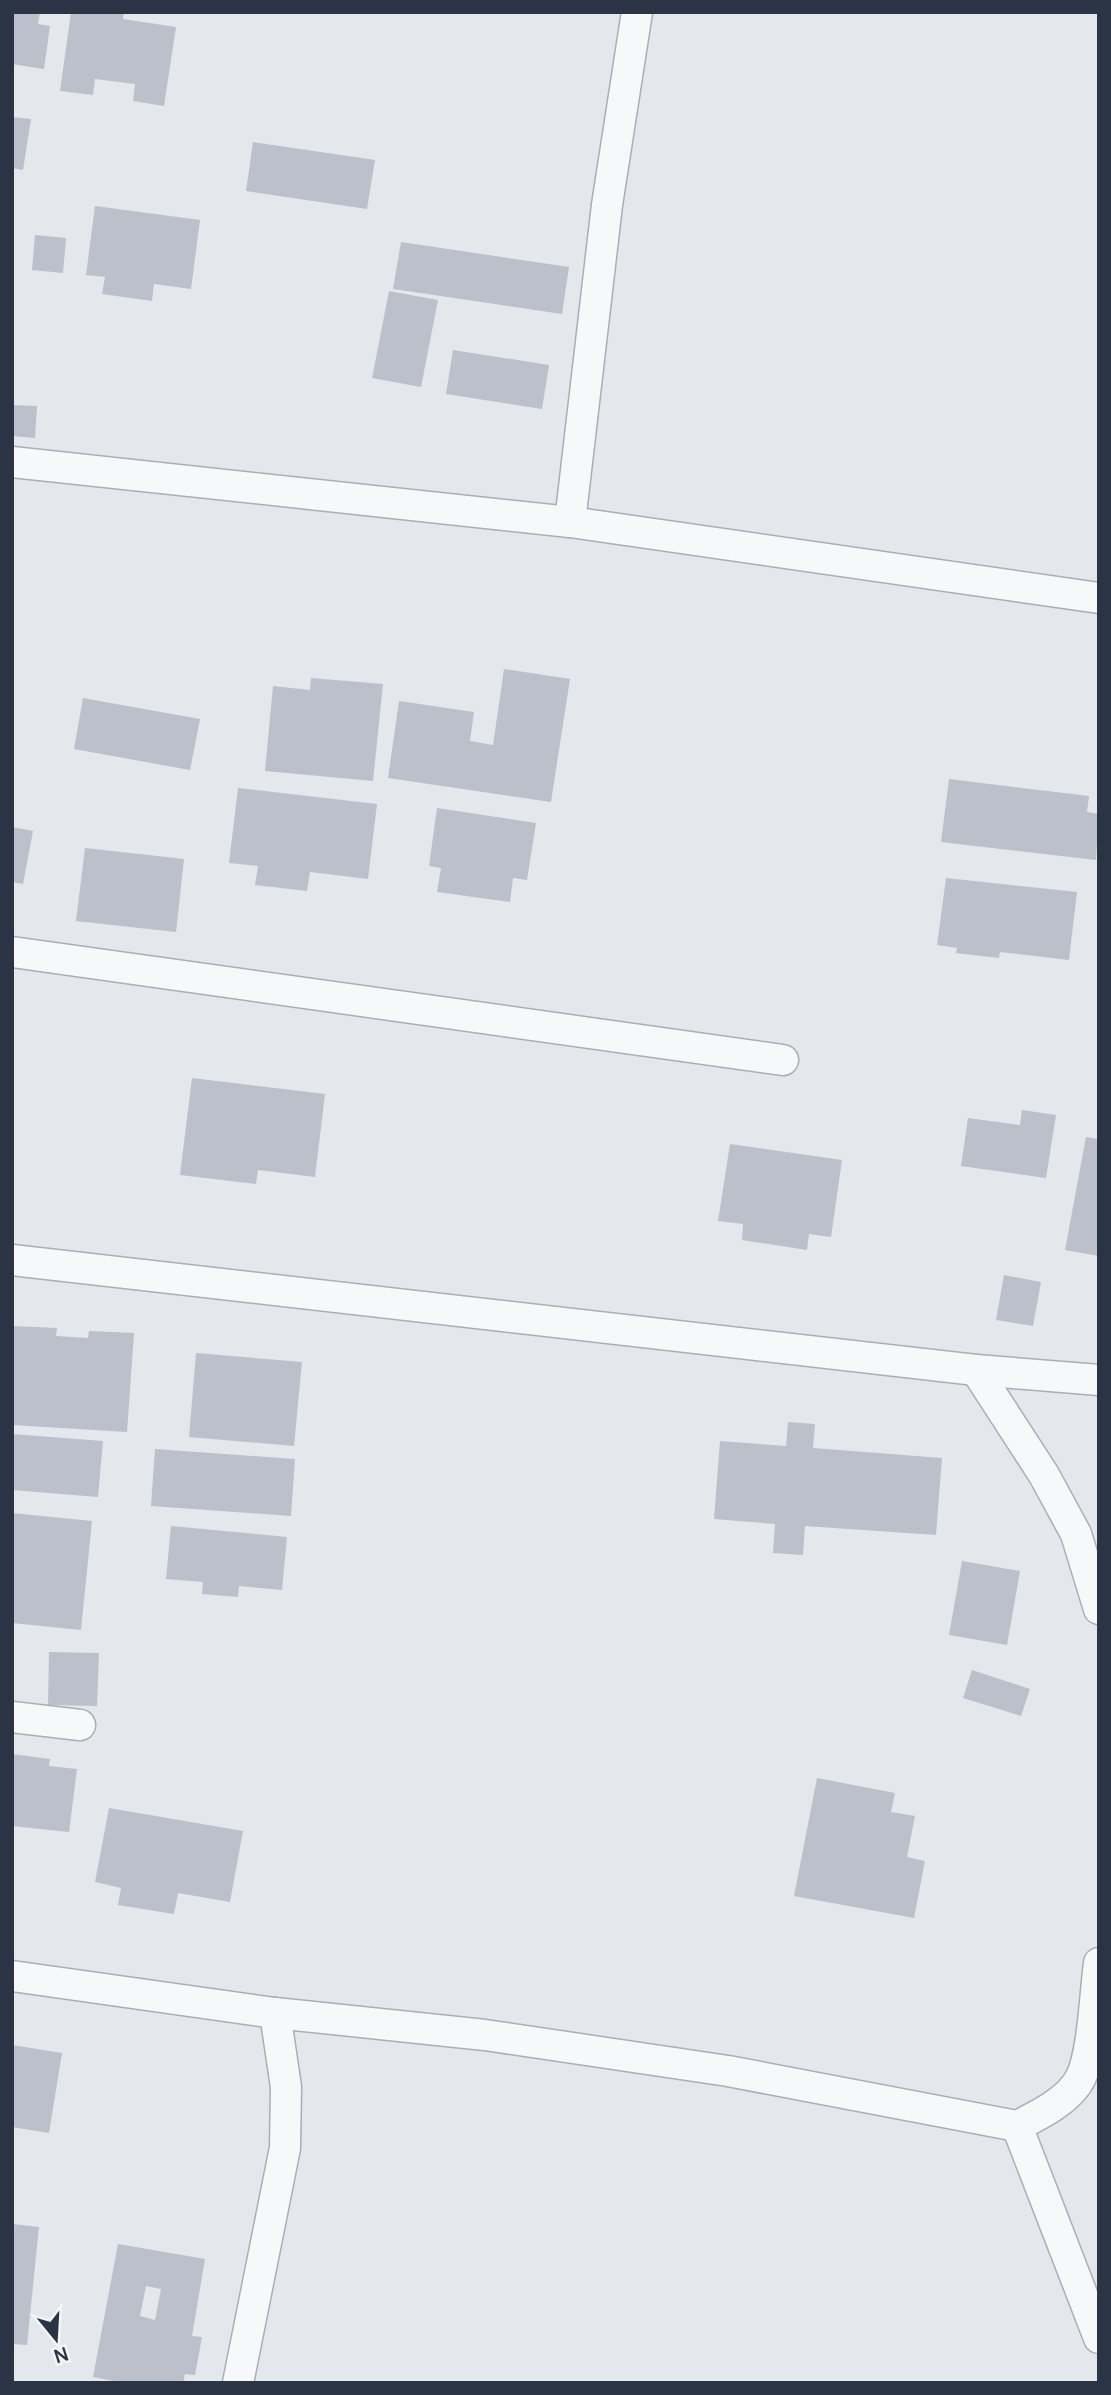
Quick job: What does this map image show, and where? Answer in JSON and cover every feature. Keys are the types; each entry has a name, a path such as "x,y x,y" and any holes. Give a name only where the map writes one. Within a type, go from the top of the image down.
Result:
{"street":[{"path":"570,523 629,14"},
{"path":"12,462 570,523 1099,598"},
{"path":"12,951 783,1060"},
{"path":"12,1261 976,1370 1099,1380"},
{"path":"976,1370 1044,1475 1076,1534 1099,1609"},
{"path":"12,1717 80,1725"},
{"path":"12,1976 275,2013 485,2035 728,2071 1017,2126 1043,2113 1065,2096 1081,2078 1099,1963"},
{"path":"238,2383 285,2148 286,2087 275,2013"},
{"path":"1017,2126 1099,2338"}],"building":[{"path":"12,12 40,12 38,24 50,26 44,69 12,64"},
{"path":"71,12 124,12 123,19 176,27 164,106 133,101 135,84 95,79 93,95 60,91"},
{"path":"12,117 31,119 23,170 12,168"},
{"path":"253,142 375,160 367,209 246,191"},
{"path":"95,206 200,220 191,289 154,284 152,301 102,294 105,277 86,275"},
{"path":"35,235 66,238 63,273 32,270"},
{"path":"401,242 569,267 562,314 393,289"},
{"path":"389,291 438,300 421,387 372,378"},
{"path":"453,350 549,365 542,409 446,394"},
{"path":"13,405 37,406 35,438 12,436"},
{"path":"504,669 570,679 551,802 388,778 399,701 474,712 470,741 493,745"},
{"path":"311,678 383,684 373,781 265,771 273,686 310,690"},
{"path":"83,698 200,719 190,770 74,749"},
{"path":"949,779 1089,796 1087,812 1099,814 1096,860 941,842"},
{"path":"238,788 377,804 368,879 310,872 307,891 255,885 258,866 229,863"},
{"path":"437,808 536,823 527,880 513,878 510,902 437,892 441,868 429,866"},
{"path":"12,827 33,831 23,884 12,882"},
{"path":"85,848 184,859 176,932 76,921"},
{"path":"946,878 1077,892 1069,960 1000,952 999,958 956,953 957,948 937,945"},
{"path":"192,1078 325,1094 315,1177 258,1170 256,1184 180,1175"},
{"path":"1022,1110 1056,1115 1046,1178 961,1166 968,1118 1020,1125"},
{"path":"1086,1137 1099,1139 1099,1256 1065,1250"},
{"path":"730,1144 842,1160 831,1237 809,1234 807,1250 742,1240 743,1224 718,1221"},
{"path":"1004,1275 1041,1282 1033,1326 996,1320"},
{"path":"12,1326 57,1328 56,1336 88,1338 89,1331 134,1333 127,1432 12,1425"},
{"path":"196,1353 302,1362 294,1446 189,1437"},
{"path":"788,1422 815,1424 813,1448 942,1458 936,1535 805,1526 803,1555 773,1553 775,1524 714,1519 720,1441 786,1446"},
{"path":"12,1434 103,1441 98,1497 12,1490"},
{"path":"155,1449 295,1459 291,1516 151,1506"},
{"path":"12,1513 92,1521 81,1630 12,1623"},
{"path":"171,1526 287,1537 282,1590 239,1586 238,1597 202,1594 203,1582 166,1579"},
{"path":"962,1561 1020,1571 1007,1645 949,1635"},
{"path":"49,1652 99,1653 97,1706 48,1705"},
{"path":"972,1670 1030,1689 1021,1716 963,1698"},
{"path":"12,1754 50,1759 49,1766 77,1769 69,1832 12,1826"},
{"path":"817,1778 895,1793 891,1812 915,1816 907,1857 925,1861 914,1918 794,1896"},
{"path":"109,1808 243,1831 230,1902 178,1893 174,1914 118,1905 121,1888 95,1882"},
{"path":"12,2045 62,2053 49,2133 12,2127"},
{"path":"12,2224 39,2227 27,2345 12,2344"},
{"path":"118,2244 205,2259 192,2336 202,2337 195,2375 185,2374 183,2383 125,2383 93,2377","holes":["146,2286 161,2289 155,2320 140,2316"]}]}
